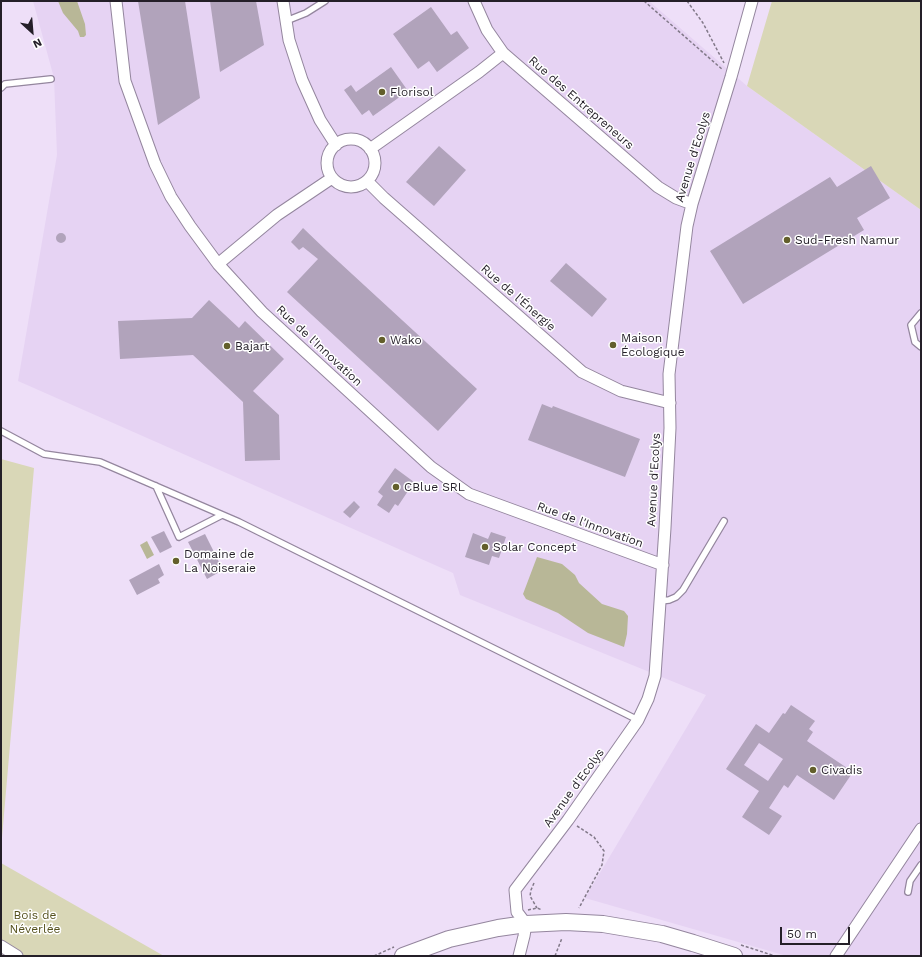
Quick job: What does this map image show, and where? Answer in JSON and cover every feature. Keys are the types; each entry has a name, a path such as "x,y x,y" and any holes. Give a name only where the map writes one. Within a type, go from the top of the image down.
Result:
{"main road":[{"path":"403,956 449,939 498,928 526,924 566,922 624,927 668,936 734,956"}],"street":[{"name":"Rue de l'Innovation","path":"116,1 124,81 155,164 171,197 190,226 218,264 262,312 431,467 469,494 663,565"},
{"path":"283,1 289,40 302,80 320,120 336,145"},
{"name":"Rue des Entrepreneurs","path":"474,1 487,30 503,53 658,187 676,198 692,204"},
{"name":"Avenue d'Ecolys","path":"526,924 517,912 515,890 568,820 638,720 648,699 655,676 663,565 670,403 669,374 687,226 692,204 731,77 752,1"},
{"path":"370,149 479,72 503,53"},
{"path":"345,140 353,140 364,144 370,149 374,157 375,166 372,175 367,181 358,186 348,187 339,184 332,178 328,169 328,158 336,145 345,140"},
{"path":"218,264 277,215 332,178"},
{"name":"Rue de l'Énergie","path":"367,181 384,198 582,372 621,391 670,403"},
{"path":"836,956 921,828"},
{"path":"519,956 526,924"},
{"path":"1,946 18,956"}],"lane":[{"path":"286,21 306,13 325,1"},
{"path":"1,88 5,84 51,79"},
{"path":"921,313 911,325 915,342 921,347"},
{"path":"1,431 44,454 100,462 239,522 638,720"},
{"path":"156,486 179,537 222,515"},
{"path":"660,601 669,600 676,597 683,590 724,522"},
{"path":"908,892 910,881 921,865"}],"path":[{"path":"644,1 731,77"},
{"path":"687,1 703,23 731,77"},
{"path":"568,820 594,838 604,851 602,865 579,908"},
{"path":"555,956 562,938"}],"shaded area":[{"path":"33,1 649,1 747,86 921,210 921,956 787,956 585,898 706,695 460,595 453,573 18,381 57,155 54,78"},
{"path":"58,1 77,1 85,24 86,35 84,37 80,37 78,31 63,13"},
{"path":"147,541 154,555 147,559 140,545"},
{"path":"537,557 562,564 575,575 579,583 602,604 624,611 628,616 627,634 624,647 588,633 558,613 526,599 523,594"}],"green space":[{"path":"772,1 921,1 921,210 747,86"},
{"path":"1,459 34,468 1,849"},
{"name":"Bois de Néverlée","path":"1,863 164,956 1,956"}],"building":[{"path":"138,1 185,1 200,98 158,125"},
{"path":"210,1 256,1 264,45 220,72"},
{"path":"431,7 451,35 457,31 469,48 437,72 429,61 418,69 393,34"},
{"name":"Florisol","path":"391,67 408,91 373,116 369,110 362,115 344,90 351,85 356,92"},
{"path":"439,146 466,170 434,206 406,182"},
{"name":"Sud-Fresh Namur","path":"871,166 890,198 857,218 864,230 743,304 710,251 830,177 837,187"},
{"name":"Wako","path":"303,228 477,389 438,431 287,292 318,259 303,247 299,250 291,242"},
{"path":"61,233 66,238 61,243 56,238"},
{"path":"566,263 607,299 592,317 550,281"},
{"path":"209,300 239,328 245,321 284,359 253,391 279,415 280,460 245,461 243,402 193,355 120,359 118,321 192,318"},
{"path":"542,404 552,408 553,406 640,439 625,477 528,440"},
{"name":"CBlue SRL","path":"395,468 414,482 398,506 395,504 389,513 377,505 383,496 378,492"},
{"path":"354,501 360,507 350,518 343,512"},
{"path":"164,531 172,547 160,553 151,537"},
{"name":"Solar Concept","path":"491,532 506,537 499,558 492,556 489,565 465,557 473,533 488,539"},
{"path":"205,534 223,570 207,579 188,542"},
{"path":"159,564 164,575 158,579 160,583 137,595 129,580"},
{"name":"Civadis","path":"791,705 815,721 809,729 813,732 807,741 853,772 834,800 797,775 788,788 784,785 769,808 782,816 769,835 742,817 759,791 726,769 756,724 769,733 783,713 785,714","holes":["759,743 783,759 768,781 744,765"]}],"place":[{"name":"Florisol","path":"382,92"},
{"name":"Sud-Fresh Namur","path":"787,240"},
{"name":"Wako","path":"382,340"},
{"name":"Maison Écologique","path":"613,345"},
{"name":"Bajart","path":"227,346"},
{"name":"CBlue SRL","path":"396,487"},
{"name":"Solar Concept","path":"485,547"},
{"name":"Domaine de La Noiseraie","path":"176,561"},
{"name":"Civadis","path":"813,770"}]}
